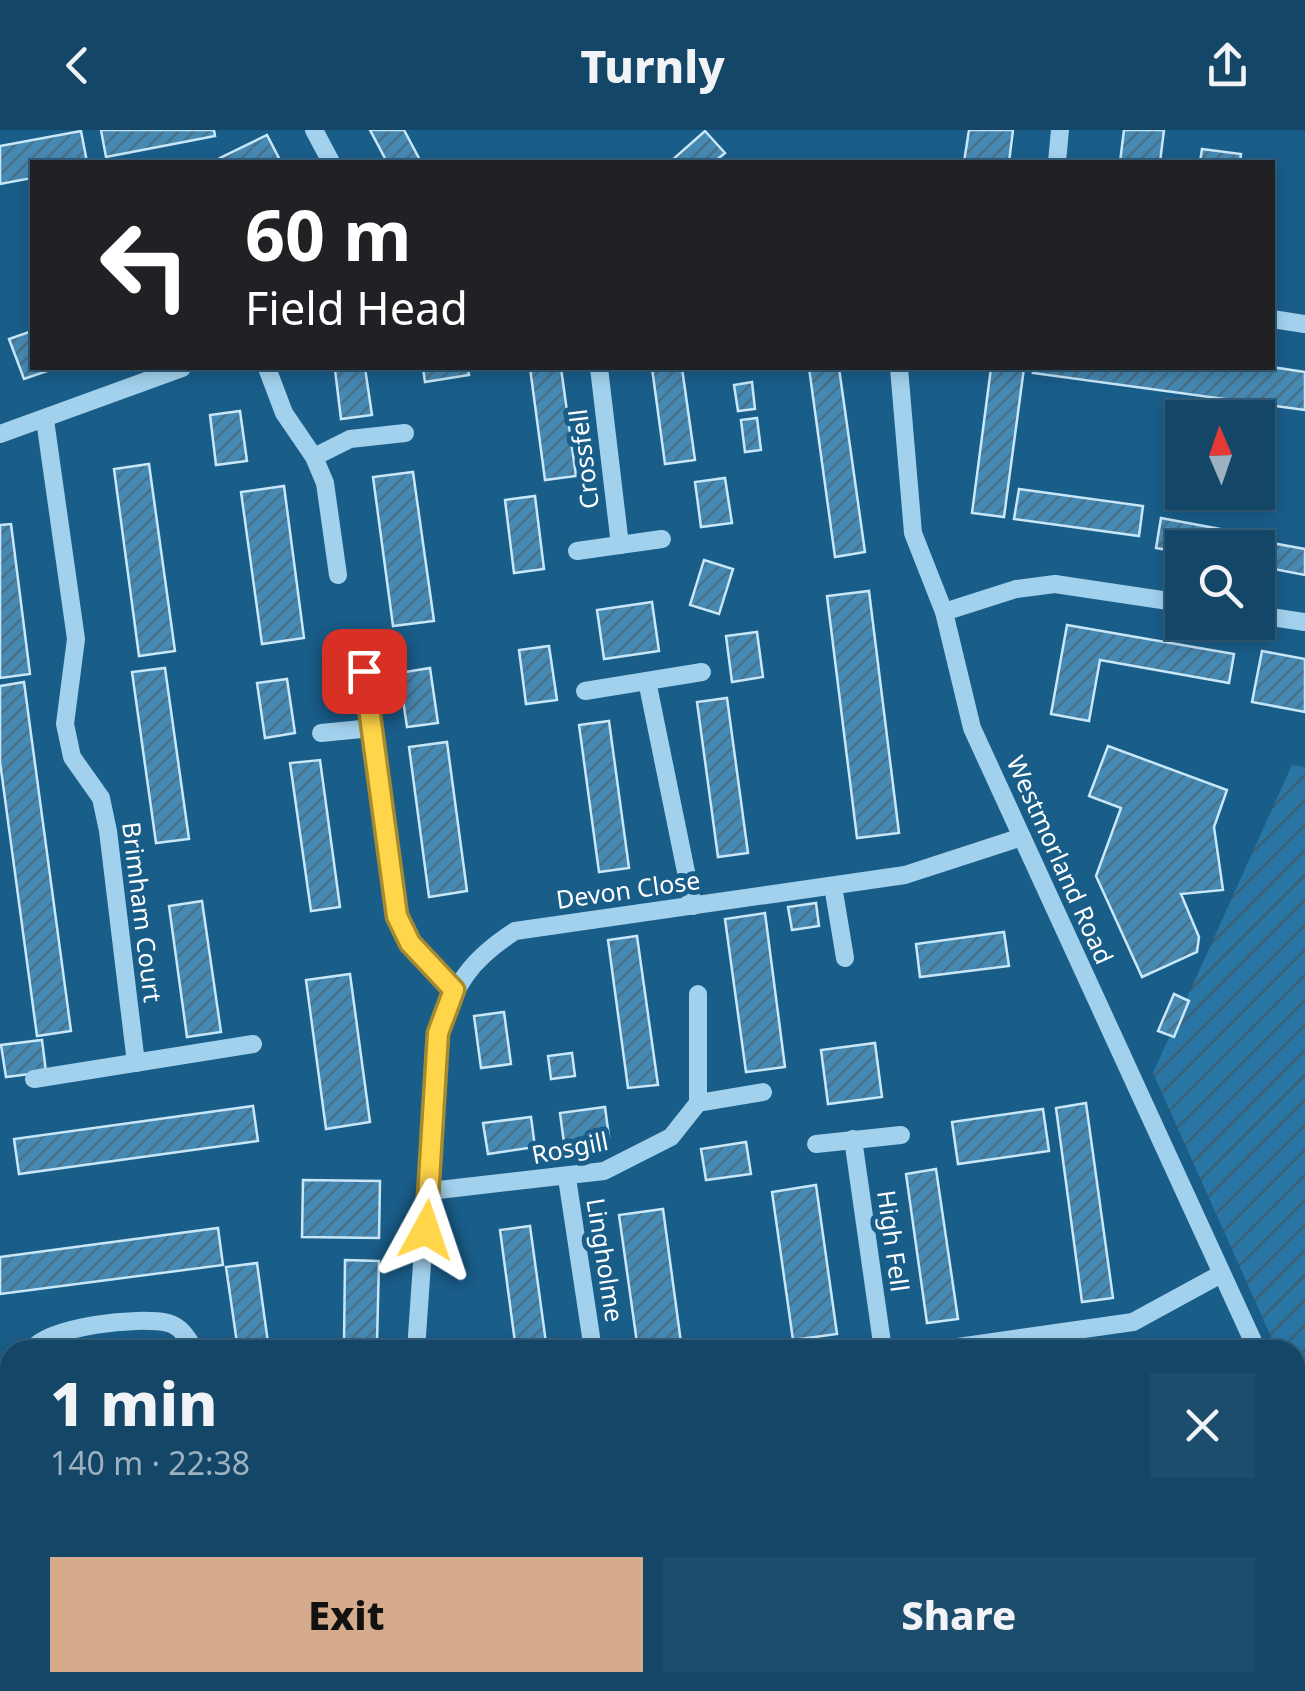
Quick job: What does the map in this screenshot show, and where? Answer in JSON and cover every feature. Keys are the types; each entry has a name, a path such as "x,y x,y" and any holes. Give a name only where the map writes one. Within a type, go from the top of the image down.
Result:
{"street":[{"path":"314,130 329,160"},
{"path":"1056,160 1060,130"},
{"path":"1275,319 1305,324"},
{"path":"0,434 177,370"},
{"path":"267,370 284,413 314,457 325,483 338,575"},
{"name":"Crossfell","path":"599,370 620,545"},
{"name":"Westmorland Road","path":"899,370 913,533 944,612 972,728 1252,1340"},
{"name":"Brimham Court","path":"45,420 76,639 65,724 72,756 101,798 108,831 136,1062"},
{"path":"314,457 350,439 404,433"},
{"path":"578,551 662,539"},
{"path":"944,612 1016,589 1055,584 1165,600"},
{"path":"1275,618 1305,622"},
{"path":"364,671 397,916 410,943 454,990"},
{"path":"585,691 702,672"},
{"path":"648,681 693,906"},
{"path":"322,733 372,728"},
{"name":"Devon Close","path":"417,1340 438,1033 454,990 477,956 516,931 905,875 1022,837"},
{"path":"833,886 845,958"},
{"path":"698,994 698,1103 763,1092"},
{"path":"34,1079 253,1044"},
{"name":"Rosgill","path":"430,1191 604,1171 641,1156 671,1137 698,1103"},
{"path":"816,1144 902,1134"},
{"name":"High Fell","path":"853,1139 882,1340"},
{"name":"Lingholme","path":"567,1178 591,1340"},
{"path":"1052,1340 1133,1322 1221,1274"},
{"path":"38,1340 60,1331 141,1322 170,1323 189,1340"}],"shaded area":[{"path":"1292,765 1305,767 1305,1340 1273,1340 1153,1073"}],"building":[{"path":"101,130 214,130 215,136 106,157"},
{"path":"370,130 404,130 420,160 386,160"},
{"path":"969,130 1013,130 1009,160 964,160"},
{"path":"1124,130 1164,130 1160,160 1120,160"},
{"path":"81,131 87,160 30,160 30,178 0,184 0,146"},
{"path":"705,131 725,153 716,160 672,160"},
{"path":"267,135 280,160 222,160"},
{"path":"1202,149 1241,154 1240,160 1200,160"},
{"path":"30,332 30,370 50,370 24,379 9,339"},
{"path":"1275,367 1305,372 1305,410 1275,406 1275,400 1231,400 1033,373"},
{"path":"335,370 365,370 372,415 341,419"},
{"path":"423,370 468,370 469,375 425,382"},
{"path":"530,370 561,370 576,476 545,480"},
{"path":"652,370 682,370 695,460 665,464"},
{"path":"809,370 839,370 865,552 835,557"},
{"path":"991,370 1024,370 1004,517 972,513"},
{"path":"752,382 755,409 738,411 734,385"},
{"path":"240,411 247,461 216,465 210,415"},
{"path":"757,418 761,450 745,452 741,420"},
{"path":"149,464 175,651 139,656 114,469"},
{"path":"413,472 434,621 393,626 373,477"},
{"path":"725,478 732,523 701,527 695,482"},
{"path":"284,486 304,638 262,644 241,492"},
{"path":"1019,489 1143,506 1139,536 1014,519"},
{"path":"535,496 544,569 514,573 505,500"},
{"path":"1161,518 1226,530 1165,530 1165,550 1156,548"},
{"path":"11,524 30,674 0,678 0,525"},
{"path":"1275,544 1305,549 1305,575 1275,569"},
{"path":"704,560 733,569 719,614 690,605"},
{"path":"869,591 899,833 857,838 827,596"},
{"path":"652,602 659,651 604,659 597,610"},
{"path":"1067,625 1234,654 1229,683 1100,660 1089,721 1051,714"},
{"path":"757,632 763,677 732,682 726,636"},
{"path":"549,646 557,700 526,704 519,650"},
{"path":"1262,651 1305,659 1305,712 1252,702"},
{"path":"165,668 189,839 156,843 132,672"},
{"path":"430,668 438,723 407,727 399,673"},
{"path":"287,679 295,733 265,738 257,683"},
{"path":"24,682 71,1031 37,1036 0,762 0,686"},
{"path":"727,698 748,853 718,857 697,702"},
{"path":"609,721 629,868 599,872 579,725"},
{"path":"447,742 467,891 429,897 409,747"},
{"path":"1108,746 1227,790 1214,827 1223,890 1181,894 1199,937 1197,952 1142,977 1096,876 1121,808 1089,796"},
{"path":"320,760 340,907 311,911 290,763"},
{"path":"202,901 221,1032 187,1037 169,906"},
{"path":"816,903 819,926 792,930 788,907"},
{"path":"765,913 785,1067 746,1072 725,919"},
{"path":"1004,932 1009,966 920,977 916,944"},
{"path":"637,936 658,1085 628,1088 608,940"},
{"path":"350,974 370,1122 326,1129 306,980"},
{"path":"1174,994 1189,1001 1174,1037 1158,1031"},
{"path":"504,1012 511,1064 481,1068 474,1016"},
{"path":"42,1040 46,1072 6,1077 1,1045"},
{"path":"875,1043 882,1097 828,1104 821,1050"},
{"path":"572,1053 575,1076 551,1079 548,1056"},
{"path":"1086,1103 1113,1298 1082,1302 1056,1108"},
{"path":"253,1106 258,1141 19,1174 14,1139"},
{"path":"605,1107 609,1137 564,1143 560,1113"},
{"path":"1043,1109 1049,1151 958,1164 952,1122"},
{"path":"531,1117 535,1147 488,1154 483,1123"},
{"path":"746,1142 751,1174 706,1180 701,1149"},
{"path":"936,1169 958,1319 927,1323 906,1174"},
{"path":"303,1180 380,1181 379,1238 302,1237"},
{"path":"816,1185 837,1334 793,1340 772,1192"},
{"path":"663,1209 681,1340 637,1340 619,1215"},
{"path":"530,1226 546,1340 515,1340 500,1230"},
{"path":"218,1228 223,1265 0,1294 0,1257"},
{"path":"345,1260 379,1261 377,1340 344,1340"},
{"path":"257,1263 268,1340 237,1340 226,1267"}],"route":[{"path":"364,671 397,916 410,943 454,990 438,1033 426,1230"}]}
